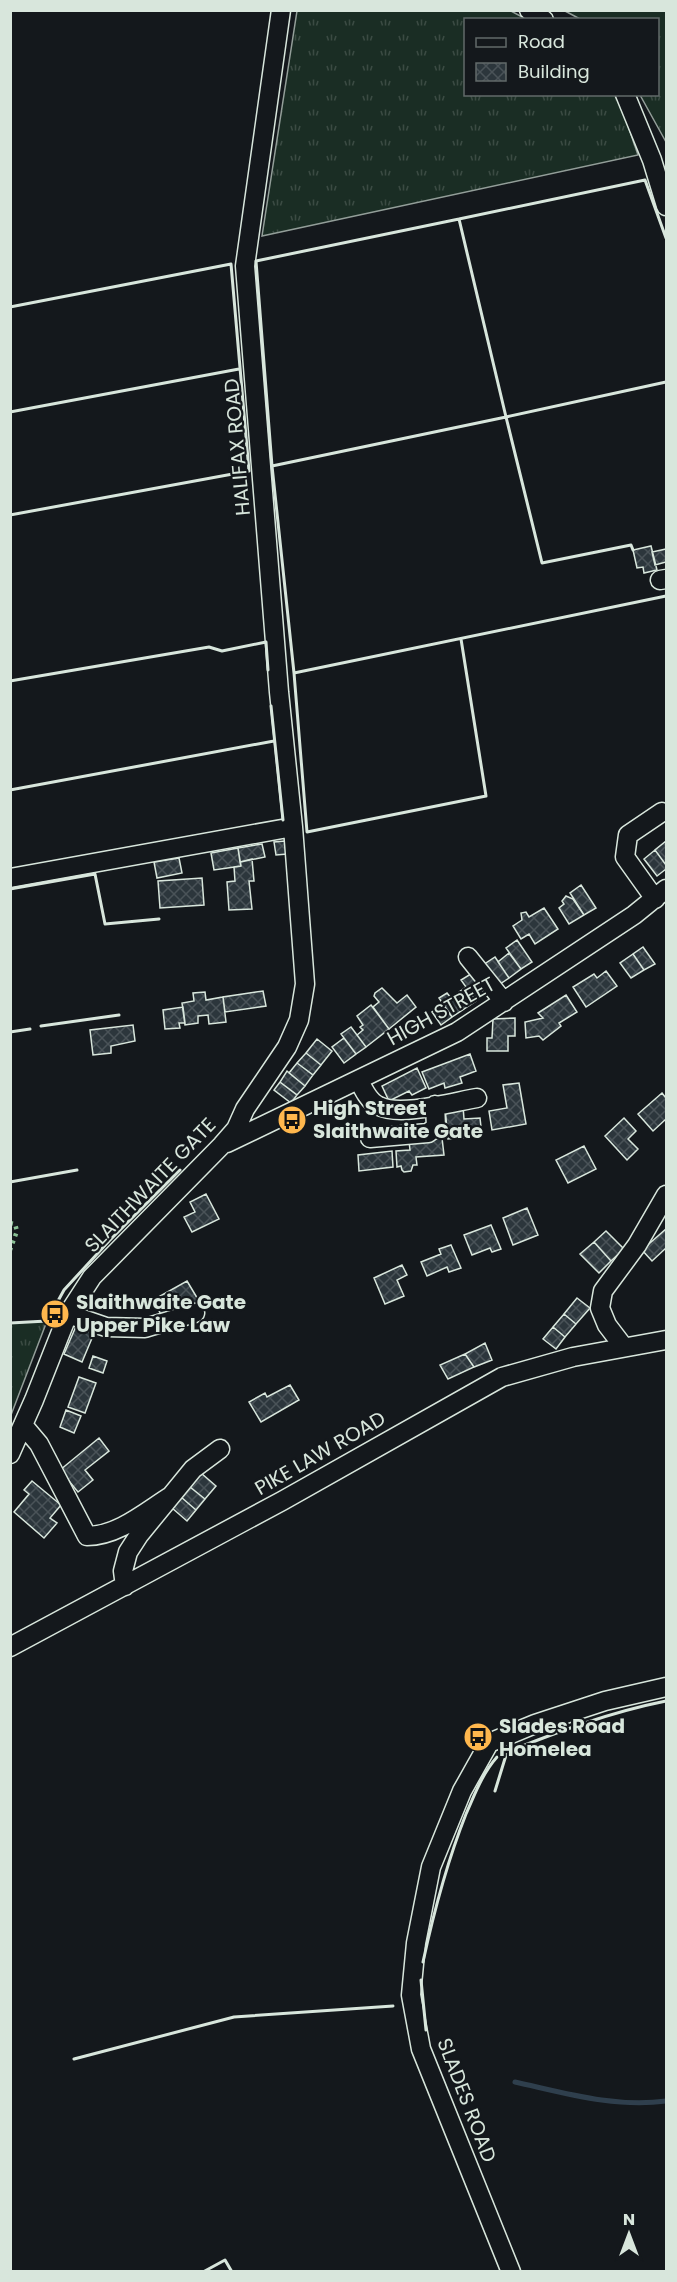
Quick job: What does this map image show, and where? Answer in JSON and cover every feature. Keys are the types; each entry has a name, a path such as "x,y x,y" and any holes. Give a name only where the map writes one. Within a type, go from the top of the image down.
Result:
{"street":[{"name":"HALIFAX ROAD","path":"281,10 245,266 279,692 297,882"},
{"path":"626,96 652,160 666,206"},
{"path":"661,894 625,857 627,835 662,812"},
{"path":"10,878 293,827"},
{"name":"SLAITHWAITE GATE","path":"10,1454 68,1314 92,1277 236,1129 245,1109 287,1047 299,1020 305,984 297,882"},
{"name":"HIGH STREET","path":"222,1145 457,1032 661,894"},
{"path":"468,957 504,1002"},
{"path":"359,1080 377,1106 397,1112 477,1098"},
{"path":"370,1138 428,1133 436,1127 435,1105"},
{"path":"623,1347 607,1324 600,1308 603,1291 637,1245 666,1196"},
{"path":"68,1314 106,1327 145,1328 195,1313"},
{"name":"PIKE LAW ROAD","path":"10,1647 282,1501 388,1439 502,1377 573,1357 666,1340"},
{"path":"23,1425 39,1444 87,1536 99,1536 124,1525 169,1497"},
{"path":"125,1586 123,1571 128,1552 193,1469 220,1449"},
{"name":"SLADES ROAD","path":"508,2265 421,2049 411,1995 416,1943 431,1867 462,1791 489,1743 535,1724 605,1701 666,1687"},
{"path":"508,2265 525,2271"}],"green space":[{"path":"297,11 511,11 524,18 464,18 464,96 616,96 638,155 262,236"},
{"path":"565,11 666,11 666,142 641,96 659,96 659,18 578,18"},
{"path":"47,1321 11,1415 11,1323"}],"building":[{"path":"651,546 657,570 644,573 643,567 637,568 633,550"},
{"path":"666,549 666,562 655,565 652,552"},
{"path":"285,841 287,854 276,855 274,842"},
{"path":"666,841 666,865 655,850"},
{"path":"262,844 265,857 240,862 238,848"},
{"path":"238,848 241,866 214,870 211,853"},
{"path":"655,850 666,865 666,869 657,876 644,859"},
{"path":"179,858 182,873 157,878 154,862"},
{"path":"252,859 254,881 249,881 252,909 229,910 227,882 235,881 234,867 241,866 240,862"},
{"path":"202,878 204,905 160,908 158,881"},
{"path":"581,885 596,908 584,915 570,893"},
{"path":"566,896 573,899 584,915 569,924 559,908 564,904 562,901"},
{"path":"544,908 558,929 535,944 529,934 521,939 513,926 522,920 521,913 526,912 529,917"},
{"path":"517,940 532,962 521,969 506,948"},
{"path":"643,947 655,964 644,970 633,954"},
{"path":"509,953 521,969 509,978 498,962"},
{"path":"633,954 644,970 631,978 620,963"},
{"path":"495,957 509,978 497,986 483,965"},
{"path":"606,971 617,986 586,1007 573,987 594,974 597,978"},
{"path":"474,972 487,992 476,1001 461,980"},
{"path":"466,987 476,1001 464,1009 455,995"},
{"path":"382,988 397,1003 407,995 416,1007 389,1029 373,1007 379,1002 374,996 375,993"},
{"path":"263,991 266,1006 225,1012 223,997"},
{"path":"205,992 206,1000 223,997 226,1022 209,1024 208,1015 198,1016 198,1023 185,1025 182,1003 194,1001 193,993"},
{"path":"447,993 451,998 455,995 464,1009 452,1017 439,998"},
{"path":"566,995 577,1012 559,1023 561,1026 543,1040 539,1036 526,1038 525,1022 543,1018 538,1013"},
{"path":"443,1004 452,1017 441,1025 432,1012"},
{"path":"371,1005 389,1029 366,1047 357,1035 363,1030 360,1027 363,1025 357,1016"},
{"path":"183,1007 185,1023 179,1023 180,1028 165,1029 163,1010"},
{"path":"515,1018 515,1036 508,1036 508,1051 487,1051 487,1038 492,1038 493,1019"},
{"path":"133,1025 135,1041 111,1046 111,1053 93,1055 90,1030"},
{"path":"351,1027 366,1047 356,1054 341,1034"},
{"path":"344,1038 356,1054 344,1063 332,1047"},
{"path":"317,1039 332,1051 321,1065 306,1053"},
{"path":"306,1053 321,1065 313,1075 297,1063"},
{"path":"470,1054 476,1071 460,1077 462,1083 445,1088 444,1083 429,1089 422,1072"},
{"path":"297,1063 313,1075 305,1086 289,1073"},
{"path":"417,1068 426,1088 412,1095 409,1091 389,1101 382,1086"},
{"path":"287,1071 305,1086 297,1095 280,1082"},
{"path":"280,1082 297,1095 291,1103 274,1090"},
{"path":"519,1083 526,1124 492,1130 489,1111 507,1108 503,1085"},
{"path":"662,1093 666,1098 666,1119 653,1131 638,1114"},
{"path":"463,1106 464,1119 480,1118 482,1136 448,1139 445,1108"},
{"path":"624,1118 636,1131 628,1139 638,1149 627,1160 605,1136"},
{"path":"442,1138 444,1155 416,1157 417,1165 413,1165 411,1171 404,1172 401,1166 397,1167 396,1151 410,1150 409,1141"},
{"path":"584,1146 596,1169 568,1183 556,1160"},
{"path":"392,1151 393,1167 359,1171 358,1155"},
{"path":"206,1194 219,1219 192,1232 184,1217 195,1212 190,1202"},
{"path":"527,1208 538,1235 513,1245 503,1218"},
{"path":"491,1225 501,1249 492,1252 490,1248 472,1255 464,1235"},
{"path":"666,1229 666,1248 652,1261 642,1250"},
{"path":"606,1231 624,1249 611,1261 594,1242"},
{"path":"594,1242 611,1261 599,1273 580,1254"},
{"path":"451,1245 461,1268 449,1272 447,1267 427,1276 421,1262 441,1254 439,1249"},
{"path":"402,1265 407,1275 397,1280 404,1296 385,1304 374,1278"},
{"path":"187,1281 199,1301 164,1320 153,1300"},
{"path":"577,1298 590,1308 576,1324 564,1314"},
{"path":"564,1314 576,1324 565,1337 553,1327"},
{"path":"77,1324 95,1331 82,1362 64,1354"},
{"path":"553,1327 565,1337 556,1349 543,1339"},
{"path":"485,1343 492,1360 474,1367 465,1354"},
{"path":"465,1354 474,1367 448,1379 440,1365"},
{"path":"93,1356 107,1361 103,1373 89,1368"},
{"path":"79,1377 96,1383 85,1413 68,1407"},
{"path":"290,1385 299,1400 261,1422 249,1402 265,1393 267,1397"},
{"path":"66,1410 81,1416 74,1433 60,1427"},
{"path":"99,1438 109,1451 85,1470 93,1480 78,1492 60,1470"},
{"path":"201,1473 216,1486 205,1499 190,1487"},
{"path":"32,1481 61,1505 50,1518 57,1523 44,1538 14,1512 29,1494 24,1490"},
{"path":"190,1487 205,1499 196,1510 181,1497"},
{"path":"181,1497 196,1510 187,1521 172,1508"}],"waterway":[{"path":"515,2082 609,2101 628,2103 666,2101"}],"hedge":[{"path":"10,1223 15,1224 17,1231 10,1250"}],"wall":[{"path":"459,219 645,180 666,238"},
{"path":"272,466 506,417 459,219 256,261 272,466 294,673 666,596"},
{"path":"10,307 231,264 249,471 10,515"},
{"path":"10,412 239,369"},
{"path":"633,550 631,545 542,563 506,417 666,382"},
{"path":"294,673 307,832 486,796 461,639"},
{"path":"10,681 209,647 222,651 266,642 268,670"},
{"path":"271,706 283,820"},
{"path":"10,790 274,741"},
{"path":"10,889 95,874 105,924 159,919"},
{"path":"41,1026 119,1015"},
{"path":"10,1032 30,1029"},
{"path":"10,1182 77,1170"},
{"path":"10,1323 47,1321 64,1290 180,1170"},
{"path":"495,1791 507,1752 586,1723 666,1701"},
{"path":"423,1962 459,1832 479,1784 497,1757"},
{"path":"421,1980 426,2030"},
{"path":"74,2059 234,2017 393,2006"},
{"path":"203,2272 225,2260 232,2272"}],"place":[{"name":"High Street Slaithwaite Gate","path":"292,1120"},
{"name":"Slaithwaite Gate Upper Pike Law","path":"55,1314"},
{"name":"Slades Road Homelea","path":"478,1737"}]}
